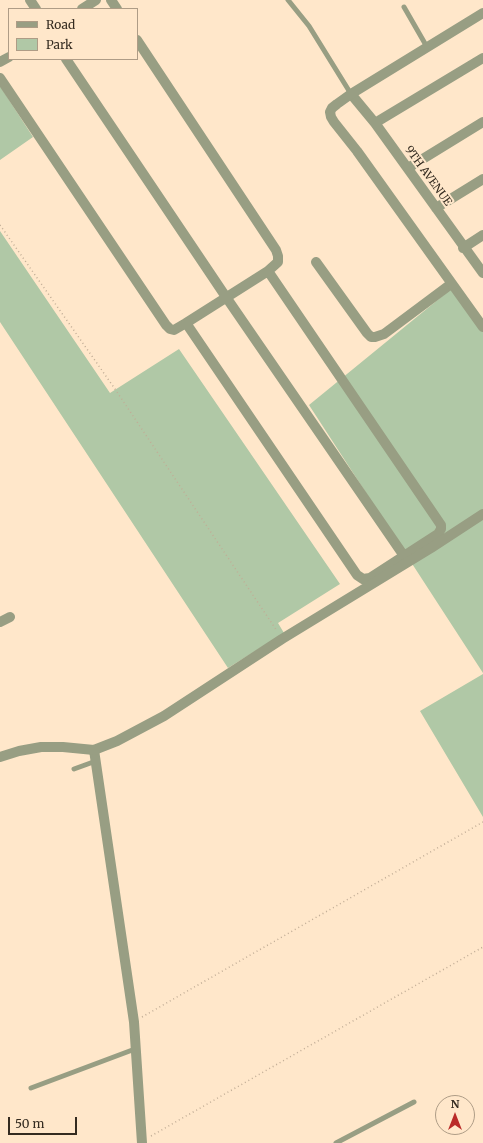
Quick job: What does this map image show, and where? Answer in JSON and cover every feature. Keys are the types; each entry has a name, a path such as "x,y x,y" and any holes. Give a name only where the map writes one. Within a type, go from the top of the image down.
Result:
{"street":[{"path":"84,8 96,0"},
{"path":"483,13 351,94 332,108 330,112 331,117 483,327"},
{"path":"0,78 166,325 170,329 174,330 268,271 278,262 278,256 276,250 138,42"},
{"path":"375,123 483,58"},
{"path":"67,60 226,297 404,556"},
{"name":"9TH AVENUE","path":"351,94 375,123 463,248 483,273"},
{"path":"408,168 483,122"},
{"path":"436,208 483,179"},
{"path":"463,248 483,235"},
{"path":"316,262 371,337 384,334 451,284"},
{"path":"186,323 357,575 362,579 370,578 438,534 441,530 441,526 268,271"},
{"path":"0,757 19,751 41,747 63,747 94,750 117,741 164,716 282,639 431,548 483,514"},
{"path":"0,622 10,617"},
{"path":"94,750 134,1022 142,1142"}],"lane":[{"path":"288,0 309,26 351,94"},
{"path":"404,7 427,47"},
{"path":"74,769 96,762"},
{"path":"31,1088 135,1049"},
{"path":"336,1143 414,1102"}],"path":[{"path":"0,225 115,389 282,639"},
{"path":"134,1022 483,822"},
{"path":"142,1142 483,946"}],"green space":[{"path":"0,86 33,137 0,160"},
{"path":"0,231 110,393 179,349 340,584 278,623 284,633 228,668 0,322"},
{"path":"451,289 483,332 483,673 309,405"},
{"path":"483,674 483,817 420,711"}]}
